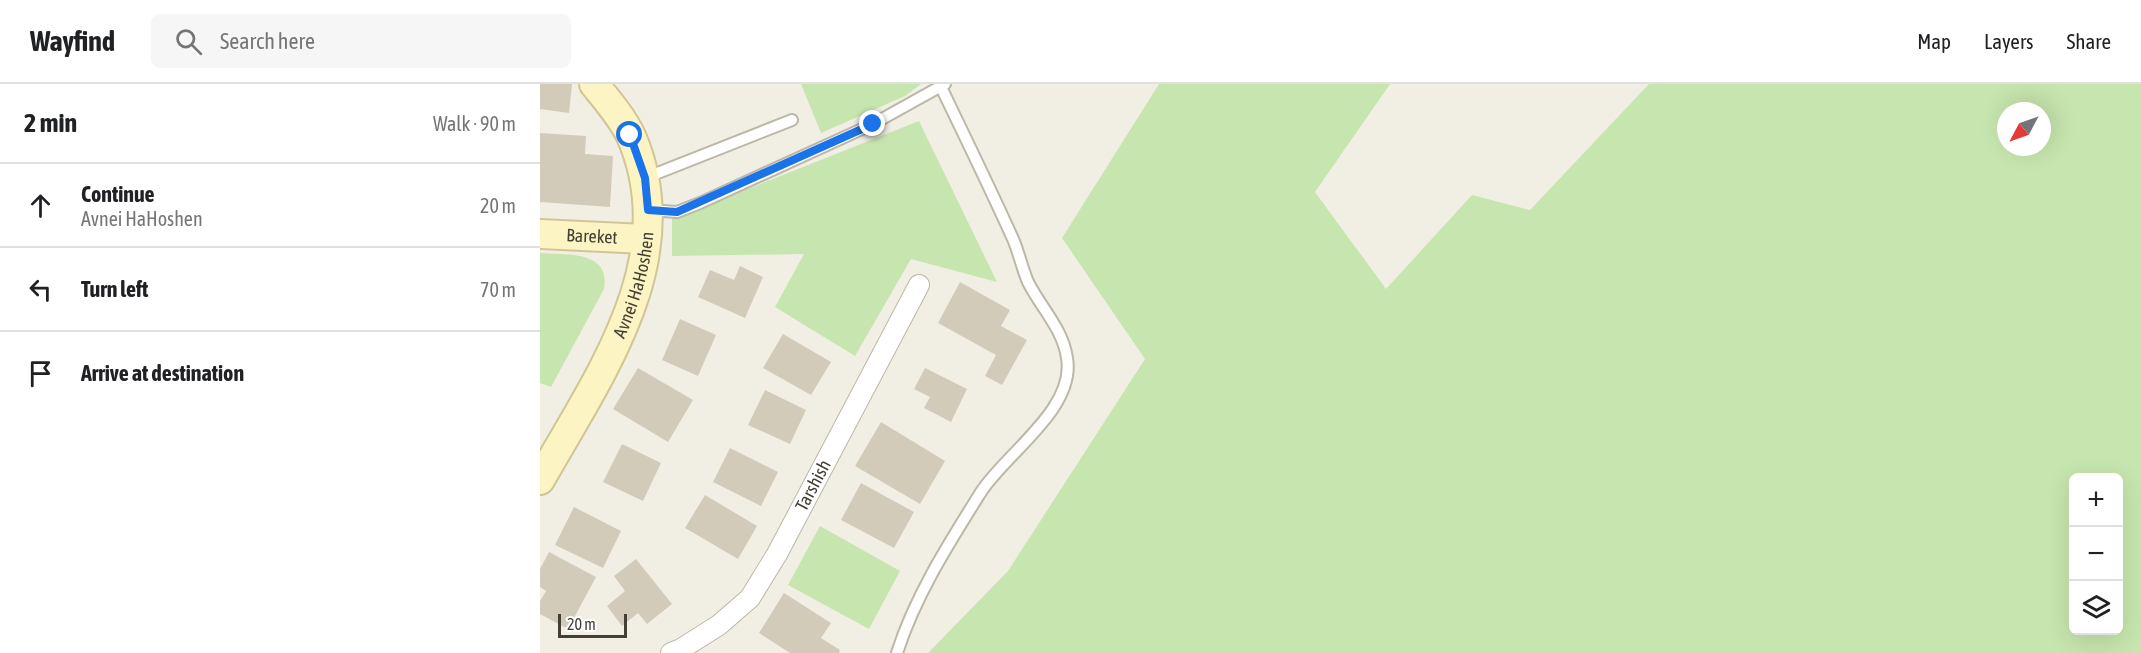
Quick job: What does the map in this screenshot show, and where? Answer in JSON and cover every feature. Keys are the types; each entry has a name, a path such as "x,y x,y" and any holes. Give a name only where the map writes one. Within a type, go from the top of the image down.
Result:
{"street":[{"name":"Avnei HaHoshen","path":"540,480 608,360 634,302 645,263 648,210 645,178 630,135 594,84"},
{"name":"Bareket","path":"540,234 645,239"},
{"name":"Tarshish","path":"671,653 719,625 750,598 777,554 919,285"}],"lane":[{"path":"648,210 677,212 700,203 873,124 943,85 1014,242 1028,282 1060,333 1068,359 1066,381 1058,399 1042,423 982,489 906,625 897,653"},
{"path":"645,178 792,120"}],"green space":[{"path":"801,84 921,84 905,96 821,133"},
{"path":"1159,84 1390,84 1315,192 1386,289 1472,195 1530,210 1649,84 2141,84 2141,653 928,653 1008,571 1145,359 1062,238"},
{"path":"919,121 997,282 911,259 855,356 775,307 804,254 672,256 672,219"},
{"path":"540,253 584,257 601,267 604,276 604,289 551,387 540,383"},
{"path":"820,526 900,571 869,629 788,585"}],"building":[{"path":"540,84 572,84 569,113 540,109"},
{"path":"540,133 586,136 585,154 613,156 610,207 540,202"},
{"path":"740,266 763,277 745,318 698,297 710,270 734,280"},
{"path":"960,282 1010,310 1001,326 1027,340 1002,385 985,376 996,355 938,323"},
{"path":"680,319 716,335 698,376 662,360"},
{"path":"783,334 831,362 811,395 763,368"},
{"path":"638,368 693,400 668,442 613,409"},
{"path":"925,368 967,389 951,422 924,408 930,397 914,389"},
{"path":"765,390 806,410 790,444 748,425"},
{"path":"881,422 945,461 920,504 855,466"},
{"path":"622,444 661,463 643,501 603,482"},
{"path":"730,448 778,472 761,506 713,482"},
{"path":"861,483 914,512 894,548 841,520"},
{"path":"705,495 757,526 738,559 685,528"},
{"path":"574,507 621,531 603,568 555,545"},
{"path":"549,552 596,577 568,629 540,614 540,601 546,591 540,587 540,569"},
{"path":"636,559 672,604 647,624 638,613 622,626 607,606 625,591 614,576"},
{"path":"784,593 831,623 821,638 840,650 839,653 790,653 759,633"}],"route":[{"path":"630,135 645,178 648,210 677,212 873,124"}]}
